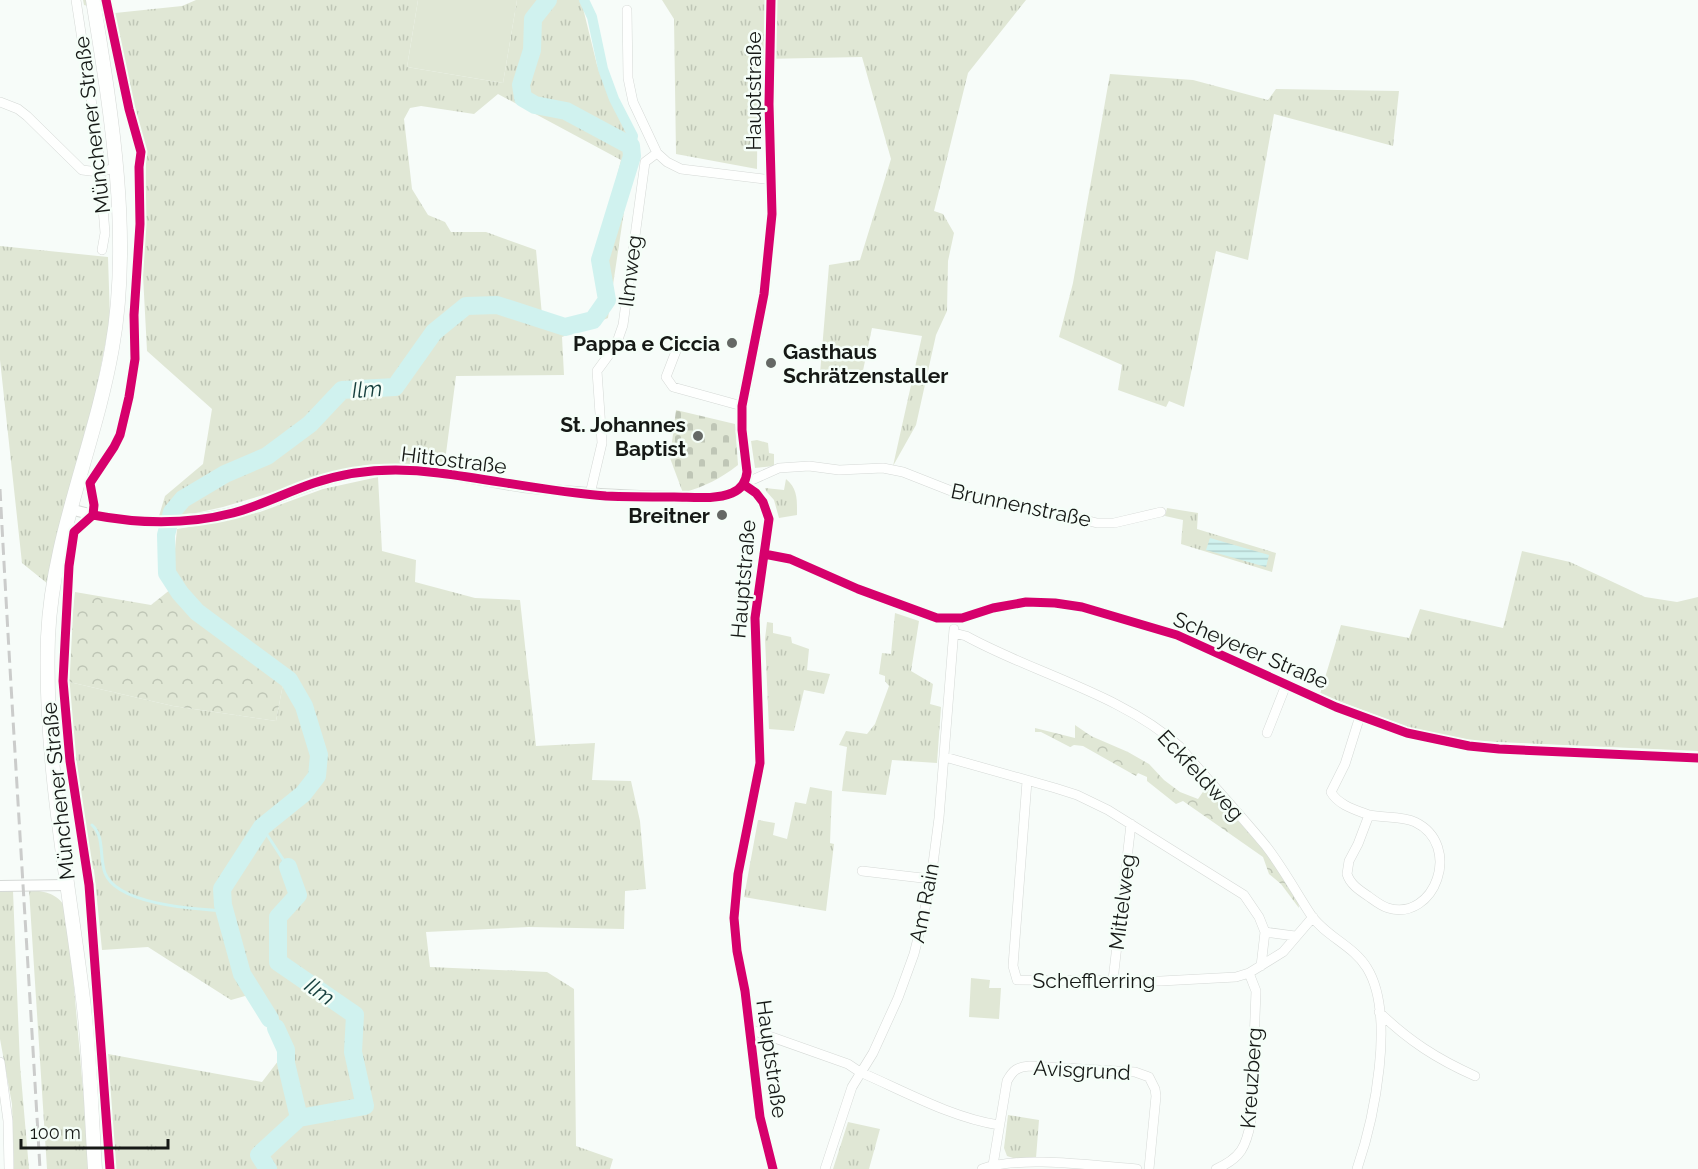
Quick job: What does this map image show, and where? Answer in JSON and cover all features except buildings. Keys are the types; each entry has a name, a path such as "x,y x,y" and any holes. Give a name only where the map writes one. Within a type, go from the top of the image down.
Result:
{"main road":[{"name":"Münchener Straße","path":"93,0 107,88 115,168 120,255 116,322 103,389 70,508 54,582 49,635 48,693 51,747 67,885 83,994 95,1169"}],"street":[{"name":"Münchener Straße","path":"76,0 98,145 105,233 102,250"},
{"name":"Hauptstraße","path":"771,0 772,214 764,294 742,406 742,430 747,472 743,484 756,493 767,511 768,530 755,618 760,764 735,897 736,942 745,991 760,1117 773,1169"},
{"path":"627,10 628,78 637,112 657,153 667,162 681,169 772,180"},
{"path":"0,102 18,109 27,116 82,170 99,172 115,168"},
{"name":"Ilmweg","path":"590,494 602,442 597,371 616,345 622,332 644,164 657,153"},
{"path":"676,351 666,378 673,387 742,406"},
{"name":"Brunnenstraße","path":"743,484 778,468 809,466 839,470 884,468 903,472 964,496 987,502 1042,509 1096,523 1114,523 1161,512"},
{"name":"Hittostraße","path":"70,508 126,522 187,521 234,513 315,483 350,473 377,469 436,472 590,494 718,496 730,494 743,484"},
{"name":"Scheyerer Straße","path":"764,554 790,560 937,618 952,620 993,608 1026,602 1082,607 1176,635 1207,647 1286,685 1407,733 1469,746 1698,758"},
{"name":"Am Rain","path":"825,1169 852,1087 880,1040 907,977 914,954 931,879 945,757 954,633 952,620"},
{"name":"Eckfeldweg","path":"954,633 966,636 1106,701 1166,734 1266,847 1313,917 1366,967 1373,983 1381,1035 1379,1076 1357,1169"},
{"path":"1267,734 1286,685"},
{"path":"1360,716 1345,764 1331,792 1346,806 1369,814 1413,821 1434,840 1440,855 1440,872 1429,894 1417,904 1405,909 1387,908 1349,880 1347,874 1349,861 1369,814"},
{"path":"945,757 1077,795 1108,810 1244,895 1259,917 1265,932 1261,966"},
{"name":"Schefflerring","path":"1027,781 1013,966 1017,980 1221,979 1249,973 1283,952 1313,917"},
{"name":"Mittelweg","path":"1113,980 1131,824"},
{"path":"862,871 931,879"},
{"path":"0,886 67,885"},
{"path":"1265,932 1295,936"},
{"name":"Kreuzberg","path":"1216,1169 1236,1158 1244,1148 1248,1136 1256,991 1249,973"},
{"path":"1379,1012 1402,1035 1450,1065 1475,1076"},
{"path":"749,1029 848,1064 860,1072 973,1120 999,1125"},
{"path":"0,1062 7,1110 9,1169"},
{"name":"Avisgrund","path":"993,1165 1007,1081 1012,1071 1030,1065 1142,1073 1152,1082 1156,1096 1149,1169"},
{"path":"982,1169 993,1165 1035,1163 1137,1169"}],"green space":[{"path":"83,0 112,0 115,13 182,6 196,0 418,0 407,67 503,83 517,0 581,0 597,65 634,145 608,318 562,337 564,375 456,376 444,469 365,465 223,507 196,513 159,516 165,496 203,464 212,409 147,351 142,256 145,227 146,159 114,13 84,5","holes":["498,94 621,160 595,264 601,299 592,313 560,322 542,315 536,250 486,232 451,232 445,222 428,215 412,189 404,119 410,108 421,106 474,114"]},
{"path":"418,0 517,0 503,83 407,67"},
{"path":"662,0 1026,0 968,73 934,211 943,214 954,233 948,261 947,311 936,335 916,425 893,466 922,336 872,328 861,380 820,374 829,265 860,260 891,159 862,57 758,59 757,169 676,154 674,19"},
{"path":"1110,74 1193,80 1268,100 1276,89 1399,91 1393,146 1274,114 1248,260 1216,251 1184,407 1169,401 1166,407 1118,390 1122,365 1059,337 1073,283"},
{"path":"0,246 108,257 110,319 96,392 72,478 48,584 22,563 0,360"},
{"path":"676,410 735,424 738,465 712,482 683,493 670,458"},
{"path":"751,441 768,443 769,453 774,454 774,466 755,468"},
{"path":"378,477 382,551 416,560 415,582 475,598 520,600 536,746 595,743 592,780 631,781 640,821 646,889 625,891 624,929 529,927 426,932 430,967 547,972 574,989 576,1146 613,1159 610,1169 114,1169 108,1054 262,1082 285,1052 252,994 231,1000 148,947 102,950 94,870 87,858 85,821 65,681 173,706 276,721 283,684 171,589 177,529 260,512 323,489"},
{"path":"786,479 795,491 797,515 779,518 774,500 765,488 784,490"},
{"path":"1167,508 1198,513 1197,529 1276,553 1272,572 1181,544 1183,520 1165,516"},
{"path":"1522,551 1570,562 1645,597 1677,602 1698,597 1698,751 1475,741 1413,729 1320,694 1341,625 1409,638 1420,609 1503,628"},
{"path":"171,589 283,684 276,721 173,706 65,681 75,592 151,605"},
{"path":"895,613 919,621 911,671 933,684 930,704 941,707 937,763 892,760 886,795 842,791 847,747 839,745 846,731 867,734 875,724 889,686 885,681 885,676 879,674 882,653 891,654"},
{"path":"767,622 773,623 773,633 791,637 792,643 809,649 807,670 830,674 824,694 804,690 794,731 769,729 765,639"},
{"path":"1075,725 1091,736 1149,764 1164,780 1180,792 1198,799 1207,786 1267,853 1290,890 1298,898 1299,908 1281,884 1269,874 1263,857 1183,801 1176,804 1147,781 1147,777 1138,773 1136,776 1083,746 1070,747 1041,732 1035,732 1035,728 1075,738"},
{"path":"810,787 832,791 830,843 834,844 826,911 744,897 758,820 775,823 773,835 787,839 795,802 806,804"},
{"path":"29,889 53,895 64,905 73,976 90,1169 47,1169"},
{"path":"0,891 13,891 20,1065 29,1169 14,1169 12,1104 0,1039"},
{"path":"971,978 990,980 989,988 1001,988 999,1019 969,1017"},
{"path":"1008,1115 1039,1120 1036,1158 1007,1156 1004,1148"},
{"path":"848,1122 880,1129 869,1169 833,1169"}],"water":[{"path":"1210,538 1269,555 1266,567 1206,550"}],"waterway":[{"name":"Ilm","path":"270,1019 242,974 223,905 222,889 262,827 303,794 317,776 319,755 304,706 289,680 197,612 180,593 167,573 166,535 172,512 183,499 225,474 267,456 310,424 342,390 395,387 434,332 466,306 497,305 565,327 593,320 607,300 600,260 632,156 631,146 566,111 535,105 523,98 521,85 532,50 533,19 548,0"},
{"path":"584,0 592,17 603,69 614,99 633,136 631,146"},
{"path":"92,825 99,835 103,867 112,884 141,899 177,907 225,911"},
{"name":"Ilm","path":"262,827 288,867"},
{"name":"Ilm","path":"268,1169 259,1155 299,1118 365,1106 353,1052 355,1015 278,962 278,917 298,895 288,867"},
{"name":"Ilm","path":"276,1028 286,1050 286,1063 299,1118"}],"railway":[{"path":"0,489 40,1169"}],"cycle path":[{"path":"106,0 129,109 141,152 140,224 134,315 135,359 120,435 90,483 94,505 93,515 74,532 69,566 63,681 70,761 89,885 110,1169"},
{"path":"93,515 163,522 198,520 243,510 329,478 376,470 439,473 606,496 711,497 732,493 741,487 747,472 742,430 742,406 764,294 772,214 769,104 771,0"},
{"path":"743,484 756,493 763,502 769,519 755,618 760,763 738,874 734,918 760,1117 773,1169"},
{"path":"764,554 790,559 858,589 937,618 962,618 993,608 1026,602 1082,607 1177,635 1336,707 1407,733 1469,746 1499,749 1698,758"}],"place":[{"name":"Pappa e Ciccia","path":"732,343"},
{"name":"Gasthaus Schrätzenstaller","path":"771,363"},
{"name":"St. Johannes Baptist","path":"698,436"},
{"name":"Breitner","path":"722,515"}]}
